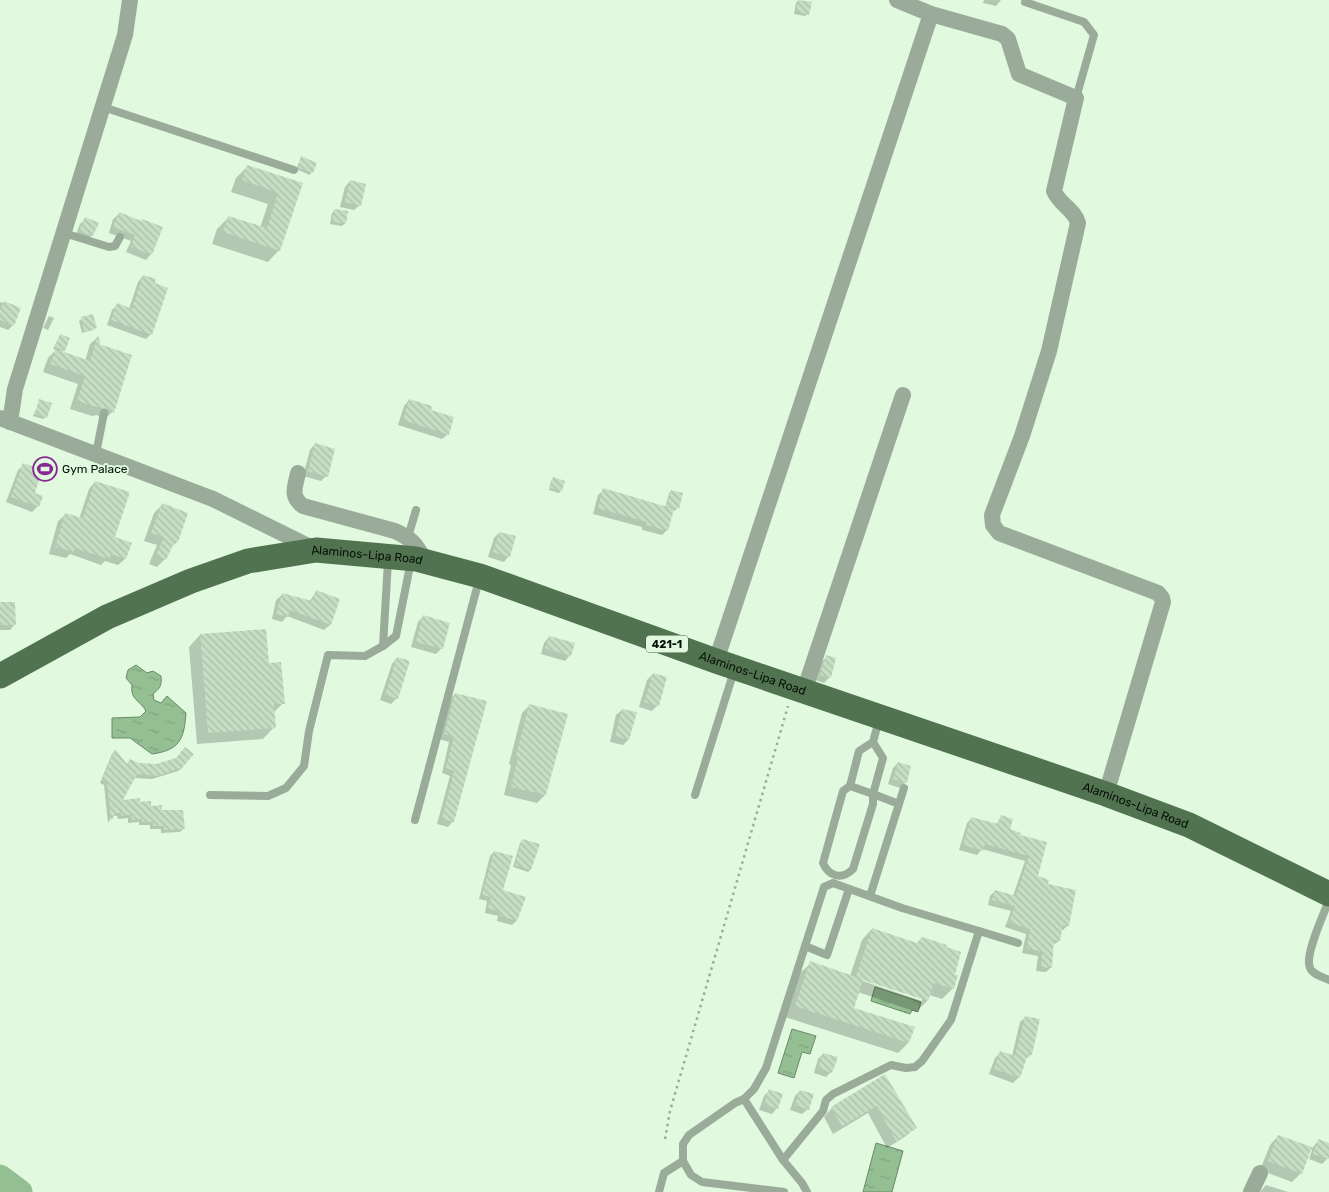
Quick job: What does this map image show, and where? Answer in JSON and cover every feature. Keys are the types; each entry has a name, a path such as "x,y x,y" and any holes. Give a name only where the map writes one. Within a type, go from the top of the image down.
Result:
{"main road":[{"name":"Alaminos-Lipa Road","path":"0,676 107,617 191,581 248,561 316,550 408,553 480,576 798,690 880,716 1106,794 1189,825 1329,894"}],"street":[{"path":"130,0 125,35 5,420 213,499 316,550"},
{"path":"897,0 931,14 1002,34 1008,39 1019,74 1076,98 1054,191 1056,196 1077,218 1078,223 1049,351 1022,436 992,515 993,525 999,533 1158,593 1162,598 1163,602 1106,794"},
{"path":"726,664 931,14"},
{"path":"798,690 903,395"},
{"path":"298,474 294,495 297,502 303,506 395,531 408,553"},
{"path":"1251,1192 1260,1173"}],"lane":[{"path":"1025,2 1084,22 1094,35 1076,98"},
{"path":"102,107 294,170"},
{"path":"64,233 109,247 115,246 120,238"},
{"path":"96,454 104,413"},
{"path":"210,795 268,796 286,788 304,766 309,731 328,655 365,656 396,636 416,510"},
{"path":"383,646 408,553"},
{"path":"415,820 480,576"},
{"path":"695,795 726,664"},
{"path":"784,1192 702,1182 691,1174 683,1161 684,1144 689,1135 735,1103 744,1099 754,1089 766,1068 824,887 853,868 873,804 873,794 882,758 873,742 880,716"},
{"path":"873,742 859,750 850,786 843,791 823,863 834,880 849,889 1018,943"},
{"path":"850,786 899,804"},
{"path":"870,896 904,788"},
{"path":"804,946 827,955 849,889"},
{"path":"1329,900 1308,958 1310,968 1314,973 1329,980"},
{"path":"783,1160 823,1111 826,1100 833,1094 891,1065 906,1068 915,1067 922,1061 951,1020 979,931"},
{"path":"744,1099 783,1160 802,1183 806,1192"},
{"path":"659,1192 664,1173 683,1161"}],"path":[{"path":"665,1139 670,1111 798,690"}],"water":[{"path":"136,665 147,673 153,671 161,676 160,686 153,694 154,700 161,703 167,696 186,713 184,729 179,741 175,746 162,752 152,754 130,738 112,738 112,718 140,717 146,711 132,694 132,685 126,678 128,670"},
{"path":"875,987 921,1002 918,1012 912,1010 910,1014 871,1001"},
{"path":"792,1029 816,1036 810,1054 802,1052 794,1078 778,1073"},
{"path":"876,1143 903,1151 892,1192 863,1192"}],"building":[{"path":"798,0 812,2 809,15 796,11"},
{"path":"301,156 317,163 313,173 299,168"},
{"path":"247,165 303,183 280,251 223,232 228,216 267,228 278,193 242,180"},
{"path":"350,180 366,184 361,206 345,202"},
{"path":"334,209 348,211 346,224 332,222"},
{"path":"119,212 163,227 152,255 131,247 135,235 113,227"},
{"path":"85,217 99,223 93,236 79,231"},
{"path":"143,275 156,279 155,283 168,288 152,335 111,320 117,303 132,309"},
{"path":"4,301 21,308 14,326 0,320 0,311"},
{"path":"93,314 97,328 84,332 81,317"},
{"path":"60,334 70,338 65,351 55,347"},
{"path":"98,335 101,346 132,355 114,413 106,408 77,401 85,376 50,364 56,349 90,361"},
{"path":"39,399 52,403 47,418 35,414"},
{"path":"409,399 432,406 431,410 454,417 449,435 403,420"},
{"path":"315,443 335,449 328,477 308,471"},
{"path":"23,463 42,470 35,493 43,496 39,507 11,497"},
{"path":"553,477 565,481 562,491 550,488"},
{"path":"95,481 130,492 115,537 132,543 126,559 111,554 109,559 75,548 74,552 55,547 65,513 83,518"},
{"path":"603,488 674,509 668,531 646,525 647,522 598,508"},
{"path":"671,490 683,493 679,509 666,506"},
{"path":"162,503 188,513 178,542 175,541 166,560 156,555 164,537 151,533"},
{"path":"499,532 516,536 510,557 493,552"},
{"path":"316,590 340,599 331,625 290,610 288,617 276,614 282,593 312,601"},
{"path":"0,602 15,602 16,625 0,625"},
{"path":"423,615 450,623 443,649 416,642"},
{"path":"266,629 269,663 281,662 285,704 274,704 276,728 208,733 200,634"},
{"path":"549,636 575,643 571,656 545,648"},
{"path":"826,655 836,658 831,678 820,675"},
{"path":"397,657 410,661 398,699 385,695"},
{"path":"653,673 667,677 659,706 644,702"},
{"path":"455,693 487,701 454,822 442,819 454,771 446,768 454,737 444,734"},
{"path":"529,704 568,714 546,795 511,787 518,757 516,756"},
{"path":"622,709 637,712 629,740 615,736"},
{"path":"185,747 194,754 183,767 157,776 137,774 123,800 140,798 140,802 151,801 151,806 162,805 162,810 183,810 185,829 164,830 164,826 153,826 153,822 142,822 142,819 132,820 131,815 121,816 121,813 116,813 111,821 107,782 102,780 115,749 127,764 130,759 139,763 156,764 176,758"},
{"path":"898,762 911,766 907,783 893,779"},
{"path":"1001,815 1013,819 1010,829 1021,833 1020,835 1047,842 1038,876 1049,880 1048,884 1076,890 1069,926 1063,925 1060,941 1054,940 1052,968 1041,967 1042,952 1027,948 1030,929 1009,922 1015,906 992,900 995,890 1016,896 1029,856 985,844 983,851 963,845 971,817 998,824"},
{"path":"522,839 540,844 531,870 515,865"},
{"path":"494,851 513,856 503,890 526,897 517,921 500,916 501,912 488,908 491,897 482,895"},
{"path":"872,928 917,943 922,937 947,945 946,947 961,952 955,975 958,975 954,989 934,983 928,1001 863,980 854,1008 915,1027 909,1043 795,1006 810,961 856,977"},
{"path":"1025,1016 1040,1019 1032,1055 1028,1054 1020,1078 994,1069 1000,1051 1015,1056"},
{"path":"823,1053 838,1057 832,1073 818,1068"},
{"path":"885,1074 917,1128 896,1141 877,1106 842,1126 831,1107"},
{"path":"769,1089 783,1094 778,1109 764,1104"},
{"path":"800,1090 814,1094 809,1110 795,1105"},
{"path":"1278,1135 1312,1147 1302,1174 1268,1161"},
{"path":"1318,1139 1329,1143 1329,1159 1313,1154"}],"waterway":[{"path":"0,1177 20,1192"}],"place":[{"name":"Gym Palace","path":"45,469"}]}
